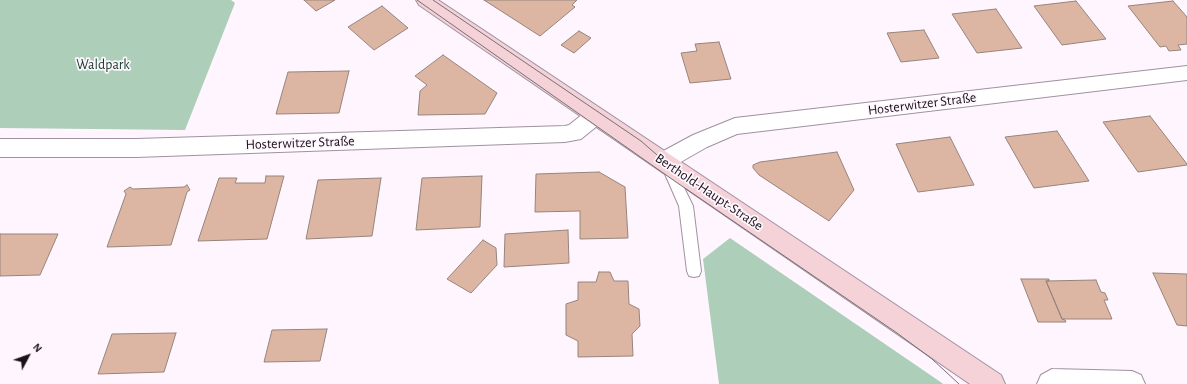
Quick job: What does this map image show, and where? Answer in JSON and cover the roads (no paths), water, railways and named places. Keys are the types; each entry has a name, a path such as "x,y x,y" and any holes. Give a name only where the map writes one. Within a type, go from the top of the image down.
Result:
{"street":[{"name":"Berthold-Haupt-Straße","path":"425,0 992,384"},
{"name":"Hosterwitzer Straße","path":"664,161 700,140 735,126 1187,74"},
{"name":"Hosterwitzer Straße","path":"0,148 136,148 570,134 574,133 595,116"},
{"path":"1050,384 1052,382 1132,384"}],"lane":[{"path":"664,161 674,178 686,206 694,271"}],"tram line":[{"path":"417,0 676,182 897,333 932,359 959,384"},
{"path":"433,0 641,141 664,161"}],"park label":[{"name":"Waldpark","path":"103,65"}]}
